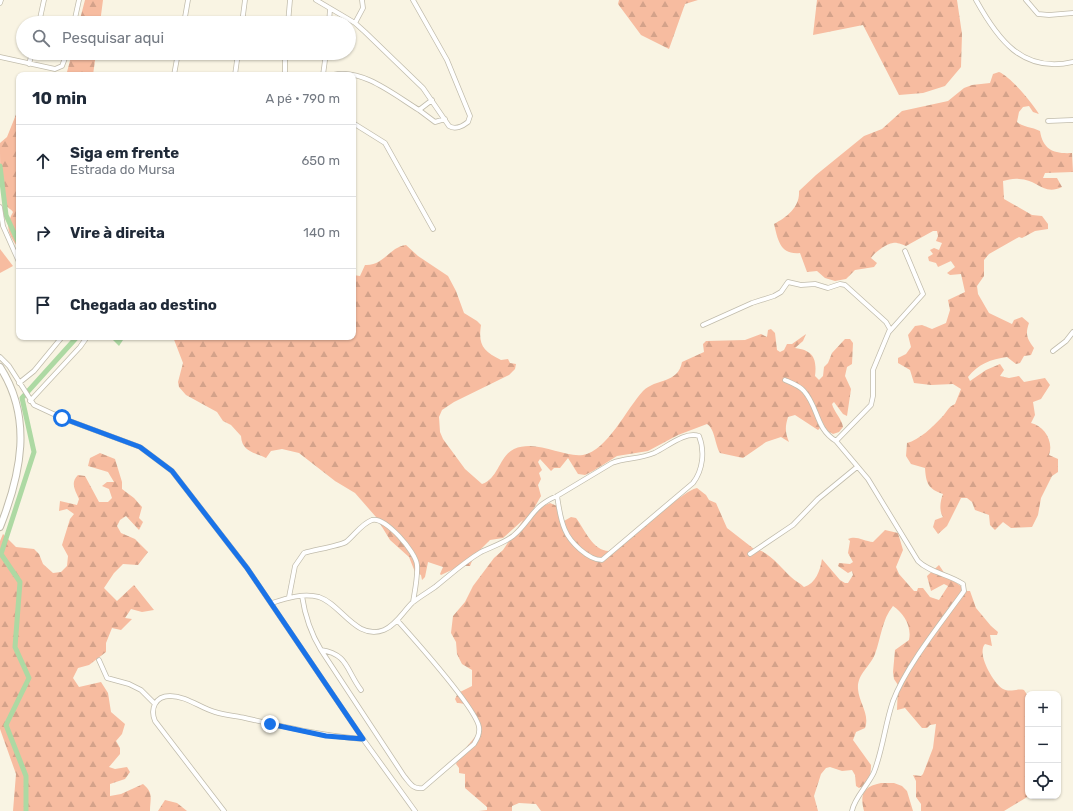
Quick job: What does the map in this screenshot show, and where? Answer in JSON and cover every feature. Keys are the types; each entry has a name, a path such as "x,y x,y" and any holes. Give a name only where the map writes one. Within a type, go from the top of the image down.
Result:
{"main road":[{"path":"0,367 16,404 21,430 20,461 0,528"}],"street":[{"path":"41,16 44,0"},
{"path":"76,16 80,0"},
{"path":"185,16 188,0"},
{"path":"243,16 246,0"},
{"path":"289,16 290,0"},
{"path":"316,0 342,16"},
{"path":"356,22 363,8 362,0"},
{"path":"356,25 413,78 432,100 449,126 454,128 468,122 470,116 447,60 414,0"},
{"path":"976,0 996,34 1005,45 1018,53 1040,62 1054,64 1073,62"},
{"path":"1026,0 1038,14 1049,15 1073,12"},
{"path":"330,9 330,16"},
{"path":"0,57 50,69 62,66 64,60"},
{"path":"29,64 30,60"},
{"path":"175,72 177,60"},
{"path":"235,72 237,60"},
{"path":"285,60 285,72"},
{"path":"323,72 325,60"},
{"path":"356,75 360,76 420,110 435,122 445,119"},
{"path":"420,110 432,100"},
{"path":"1048,121 1073,120"},
{"path":"356,125 385,143 432,229"},
{"path":"0,207 3,226 16,255"},
{"path":"836,442 871,405 873,370 889,333 923,294 905,251"},
{"path":"703,325 752,303 782,292 788,282 801,285 815,284 828,288 840,284 845,285 886,322 890,329 889,333"},
{"path":"1053,351 1066,341 1073,332"},
{"path":"19,383 34,371 60,340"},
{"path":"30,401 85,340"},
{"path":"0,357 9,366 30,401 40,409 140,447 172,471 247,568 363,739 415,811"},
{"path":"785,380 804,391 810,400 822,429 836,442 868,479 918,561 924,567 956,580 964,588 964,591 917,657 893,701 880,758 871,779 855,802 852,811"},
{"path":"272,603 289,597 320,597 327,601 353,624 370,631 383,630 397,620 413,602 480,552 514,536 537,508 612,462 643,457 689,435 699,436 702,443 701,469 699,476 693,483 602,560 595,560 589,556 565,530 557,496"},
{"path":"750,554 793,525 818,499 857,467"},
{"path":"289,597 295,566 304,553 344,543 365,524 372,520 378,520 384,522 412,550 415,556 417,564 413,602"},
{"path":"302,596 307,624 321,650 404,776 412,786 418,789 423,788 474,744 479,735 479,726 468,707 422,647 397,620"},
{"path":"321,650 337,654 343,660 352,678 361,690"},
{"path":"99,660 107,678 130,684 141,690 154,703"},
{"path":"224,811 155,721 152,714 154,703 159,699 169,696 182,697 216,712 326,736 363,739"}],"green space":[{"path":"85,0 103,0 101,16 81,16"},
{"path":"619,0 698,0 685,4 669,49 641,35 618,4"},
{"path":"817,0 957,0 962,34 961,67 945,86 923,93 899,95 863,25 813,35"},
{"path":"70,60 95,60 93,72 67,72"},
{"path":"999,72 1015,84 1027,97 1039,114 1033,112 1029,106 1023,107 1019,112 1017,122 1040,131 1044,143 1050,150 1060,153 1072,153 1073,172 1045,173 1043,178 1057,178 1062,187 1050,190 1025,180 1015,179 1003,181 1004,199 1032,215 1042,216 1048,224 1048,229 1035,231 1022,238 1019,237 989,254 984,260 984,276 977,286 978,294 989,313 1012,324 1014,320 1022,317 1029,323 1027,336 1034,348 1031,355 1024,356 1020,363 1016,364 1007,357 996,359 981,365 968,377 970,381 986,370 1000,364 1004,370 1000,376 1009,378 1019,376 1024,382 1045,378 1050,385 1041,399 1033,402 1035,415 1031,423 1040,427 1047,435 1050,445 1049,455 1058,459 1058,472 1052,476 1041,498 1038,515 1032,527 1011,528 1003,522 995,530 990,525 989,515 975,510 972,502 967,498 961,498 947,526 938,534 933,527 935,520 943,517 940,506 943,494 931,488 927,482 925,468 911,464 906,456 907,443 926,433 949,408 955,404 961,389 953,384 931,385 914,383 910,370 898,363 898,358 906,354 911,347 908,335 915,326 922,325 932,329 946,323 950,310 948,300 965,292 961,274 950,275 947,273 955,267 951,261 938,267 936,263 929,261 928,257 933,254 930,250 934,248 939,250 942,243 936,241 938,236 937,231 933,231 906,246 898,243 887,245 871,258 877,263 874,267 855,270 846,279 835,281 825,278 817,271 807,272 800,253 788,252 781,245 774,224 792,211 799,197 799,191 816,175 864,136 882,129 902,111 948,101 964,88 972,85 990,83 993,74"},
{"path":"16,114 16,244 10,235 8,227 13,212 6,206 4,200 1,175 0,143 7,137"},
{"path":"406,245 418,256 448,276 456,291 464,313 481,325 480,338 483,347 490,354 501,360 508,359 510,363 516,364 515,369 509,375 454,402 442,410 439,417 440,432 443,439 465,469 482,484 492,477 505,457 514,449 532,446 576,455 583,455 592,452 600,446 616,428 643,391 648,387 666,380 676,374 680,369 682,362 704,352 703,344 706,341 745,340 761,334 767,337 768,330 771,329 775,333 777,350 780,352 784,350 787,344 792,344 806,334 803,341 795,348 806,351 813,357 815,361 815,376 819,380 823,376 824,367 828,363 832,353 845,339 850,339 853,343 852,364 847,367 845,376 851,389 847,416 843,414 834,402 832,404 843,427 839,432 833,434 821,427 818,430 795,415 788,417 787,421 786,432 789,442 781,437 766,442 743,458 720,453 712,430 707,424 678,435 648,451 617,456 585,475 578,474 568,458 560,468 554,468 551,471 540,459 538,462 542,470 539,473 541,479 538,485 541,496 533,510 550,503 557,506 564,521 571,517 576,518 586,534 598,548 609,551 671,503 697,488 706,495 709,500 716,503 727,528 754,549 764,552 804,587 812,583 817,576 822,559 840,580 848,583 853,575 852,571 848,573 838,566 839,563 850,564 853,562 848,553 850,541 848,539 857,538 873,542 885,530 898,533 903,550 896,567 899,574 914,591 917,591 918,588 923,588 930,597 939,600 948,586 944,584 931,591 927,576 939,565 945,574 967,591 970,591 976,608 998,632 997,635 990,635 992,646 985,644 983,655 987,668 999,686 1009,691 1024,690 1025,692 1025,798 1004,811 921,811 921,804 916,797 916,781 913,775 921,776 923,774 933,748 936,724 930,725 927,728 922,728 905,708 897,710 898,685 894,679 893,672 895,650 909,640 910,635 904,616 893,606 886,617 873,659 862,675 858,684 866,723 865,728 856,732 853,740 871,765 869,779 865,785 859,788 856,786 855,775 852,770 842,771 830,767 826,768 821,774 814,796 818,811 541,811 536,804 519,803 512,806 512,811 479,811 487,810 487,807 465,788 465,774 459,773 459,768 456,764 460,755 479,732 475,718 470,709 457,703 455,699 458,693 472,686 472,670 462,664 457,654 456,642 451,633 453,616 465,602 473,586 494,558 503,550 523,520 503,538 490,540 474,556 470,566 460,566 441,575 440,574 443,567 428,562 425,577 422,580 421,575 415,572 409,557 390,540 376,517 355,493 335,481 299,453 282,449 271,451 266,458 249,451 244,445 241,436 231,425 223,421 217,412 186,395 179,387 178,382 183,363 174,340 356,340 356,275 360,276 365,265 377,263 395,249"},
{"path":"0,249 13,266 0,273"},
{"path":"100,453 115,459 122,482 122,489 134,498 142,507 139,518 143,522 139,530 126,516 120,520 117,526 121,533 135,539 148,552 138,565 123,564 114,573 104,588 117,601 134,585 154,610 142,612 131,609 125,618 132,619 121,630 112,628 106,643 106,652 89,665 78,668 73,678 79,687 101,682 108,693 111,712 125,724 122,734 116,741 120,748 120,754 109,767 115,769 127,767 130,772 125,779 110,784 110,796 121,794 143,784 150,793 150,811 13,811 16,774 0,729 0,541 3,534 16,547 34,549 39,554 43,564 53,573 61,572 67,566 68,556 62,545 70,519 74,514 67,509 59,511 60,501 77,505 79,499 74,487 74,481 78,475 85,476 99,502 108,502 112,498 109,489 102,486 107,482 114,482 108,472 88,466 90,458"},
{"path":"881,783 894,783 902,786 907,791 913,811 864,811 862,800 864,792 866,789"},
{"path":"165,800 177,803 187,811 158,811"}],"shaded area":[{"path":"113,340 123,340 119,346"}],"waterway":[{"path":"0,166 6,215 16,237"},
{"path":"26,811 26,776 6,725 29,678 15,647 20,582 1,554 34,452 22,398 74,340"}],"route":[{"path":"62,418 140,447 172,471 247,568 363,739 326,736 270,724"}]}
